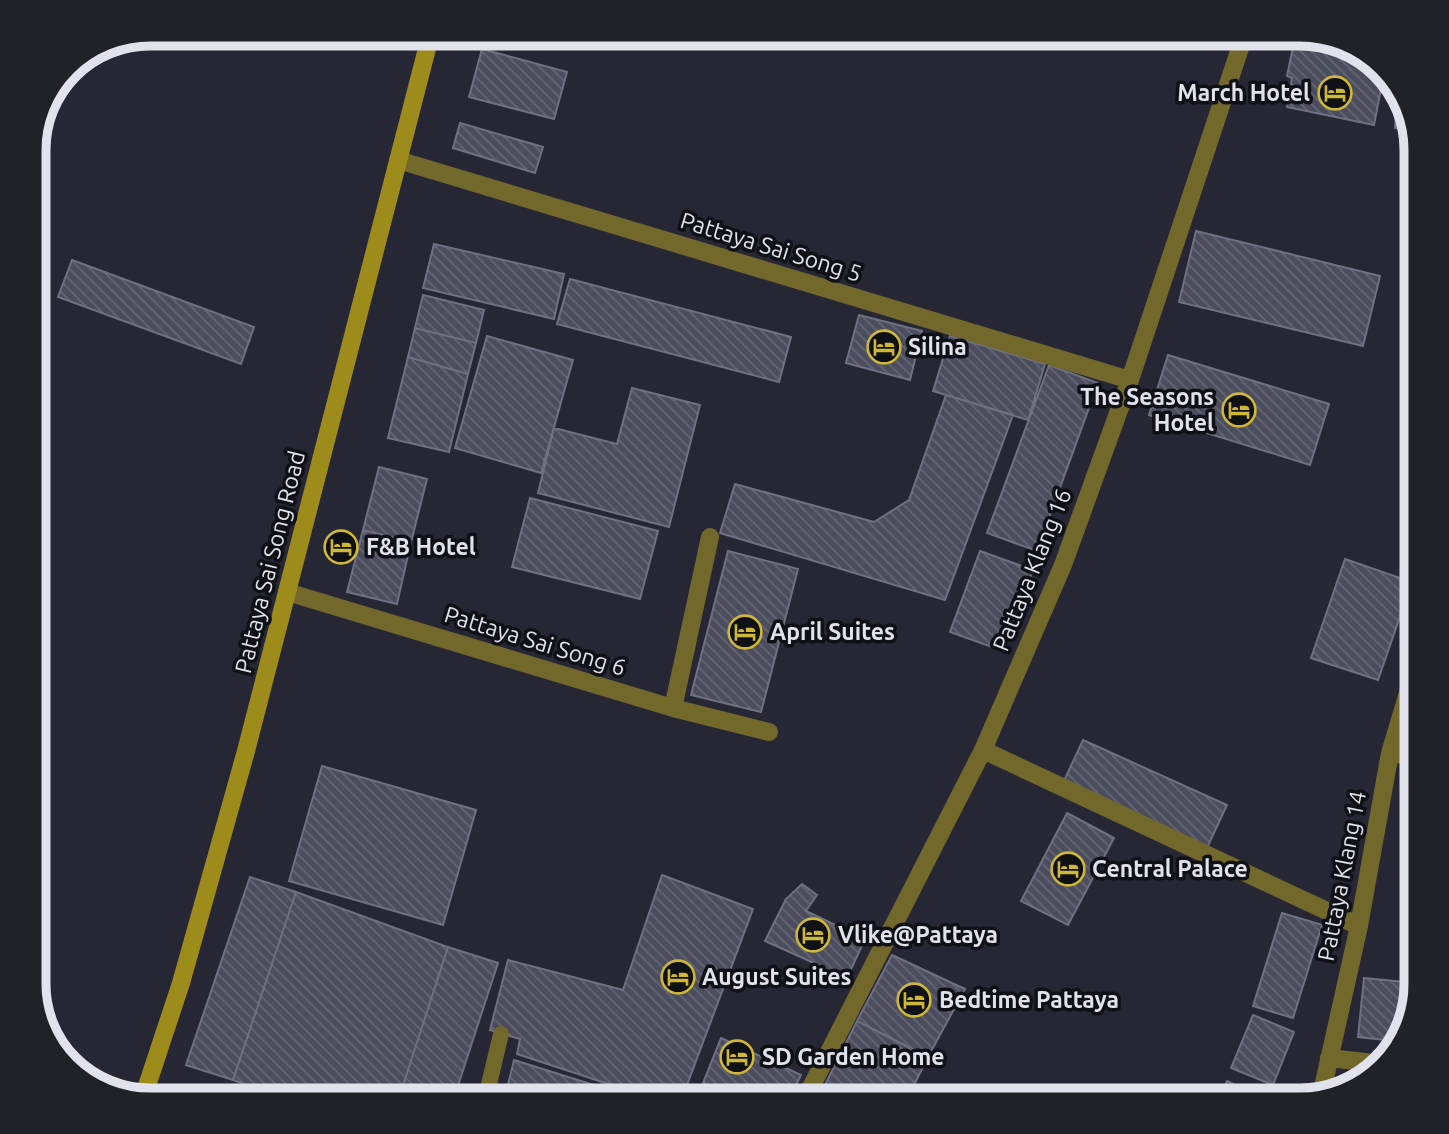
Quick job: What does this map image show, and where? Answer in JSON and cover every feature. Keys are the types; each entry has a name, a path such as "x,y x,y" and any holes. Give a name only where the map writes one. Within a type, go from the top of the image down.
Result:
{"main road":[{"name":"Pattaya Sai Song Road","path":"150,1088 246,751 427,45"}],"street":[{"name":"Pattaya Klang 16","path":"811,1088 983,750 1063,565 1130,380 1241,45"},
{"name":"Pattaya Sai Song 5","path":"398,160 1130,380"},
{"path":"673,708 710,537"},
{"name":"Pattaya Sai Song 6","path":"287,592 673,708 769,732"},
{"name":"Pattaya Klang 14","path":"1323,1086 1359,926 1390,753 1404,706"},
{"path":"983,750 1359,926"},
{"path":"1390,753 1404,755"},
{"path":"1329,1058 1369,1062"}],"lane":[{"path":"488,1088 502,1034"}],"building":[{"name":"March Hotel","path":"1293,45 1313,46 1345,56 1363,67 1382,86 1374,125 1287,107 1292,78 1287,76"},
{"path":"482,49 567,72 554,119 469,97"},
{"path":"1396,112 1401,128 1395,128"},
{"path":"460,123 543,147 535,173 453,148"},
{"path":"1196,231 1380,276 1363,346 1179,302"},
{"path":"434,244 564,274 554,319 423,288"},
{"path":"72,260 254,327 241,364 58,297"},
{"path":"570,279 791,337 779,382 557,324"},
{"path":"423,295 484,310 476,343 415,328"},
{"name":"Silina","path":"859,315 922,331 910,380 846,363"},
{"path":"415,328 476,343 468,374 408,357"},
{"path":"487,336 573,360 541,473 455,448"},
{"path":"950,336 1045,364 1028,420 933,391"},
{"name":"The Seasons Hotel","path":"1168,355 1329,404 1310,465 1149,415"},
{"path":"408,357 468,374 449,452 388,438"},
{"path":"1049,365 1098,383 1037,551 987,533"},
{"path":"632,388 700,405 669,527 538,493 554,428 617,444"},
{"path":"946,395 1013,415 945,600 720,533 735,484 874,522 909,500"},
{"path":"379,467 427,479 411,542 363,530"},
{"path":"530,498 658,531 640,599 512,567"},
{"path":"363,530 411,542 397,604 347,592"},
{"name":"April Suites","path":"728,551 798,569 761,712 691,695"},
{"path":"980,551 1033,570 1003,651 950,632"},
{"path":"1345,559 1404,579 1404,605 1378,680 1311,658"},
{"path":"1083,740 1227,805 1207,848 1063,783"},
{"path":"322,766 476,810 443,925 289,881"},
{"name":"Central Palace","path":"1067,813 1114,838 1068,925 1021,901"},
{"name":"August Suites","path":"662,875 753,909 686,1088 620,1088 517,1054 520,1039 490,1030 508,960 623,990"},
{"path":"250,877 296,892 233,1080 186,1065"},
{"name":"Vlike@Pattaya","path":"802,884 817,895 806,911 865,939 847,978 765,941 786,899"},
{"path":"296,892 448,947 402,1088 254,1088 233,1080"},
{"path":"1282,913 1322,925 1293,1018 1253,1006"},
{"path":"448,947 498,963 457,1088 402,1088"},
{"name":"Bedtime Pattaya","path":"892,955 965,989 928,1057 857,1021"},
{"path":"1364,978 1404,982 1398,1018 1387,1040 1358,1037"},
{"path":"1253,1015 1294,1032 1273,1085 1231,1068"},
{"path":"857,1021 928,1057 912,1088 824,1088"},
{"name":"SD Garden Home","path":"721,1038 801,1075 794,1088 714,1088 703,1083"},
{"path":"514,1060 603,1088 507,1088"},
{"path":"1227,1081 1241,1088 1224,1088"}],"place":[{"name":"March Hotel","path":"1335,93"},
{"name":"Silina","path":"884,347"},
{"name":"The Seasons Hotel","path":"1239,410"},
{"name":"F&B Hotel","path":"341,547"},
{"name":"April Suites","path":"745,632"},
{"name":"Central Palace","path":"1068,869"},
{"name":"Vlike@Pattaya","path":"813,935"},
{"name":"August Suites","path":"678,977"},
{"name":"Bedtime Pattaya","path":"914,1000"},
{"name":"SD Garden Home","path":"737,1057"}]}
